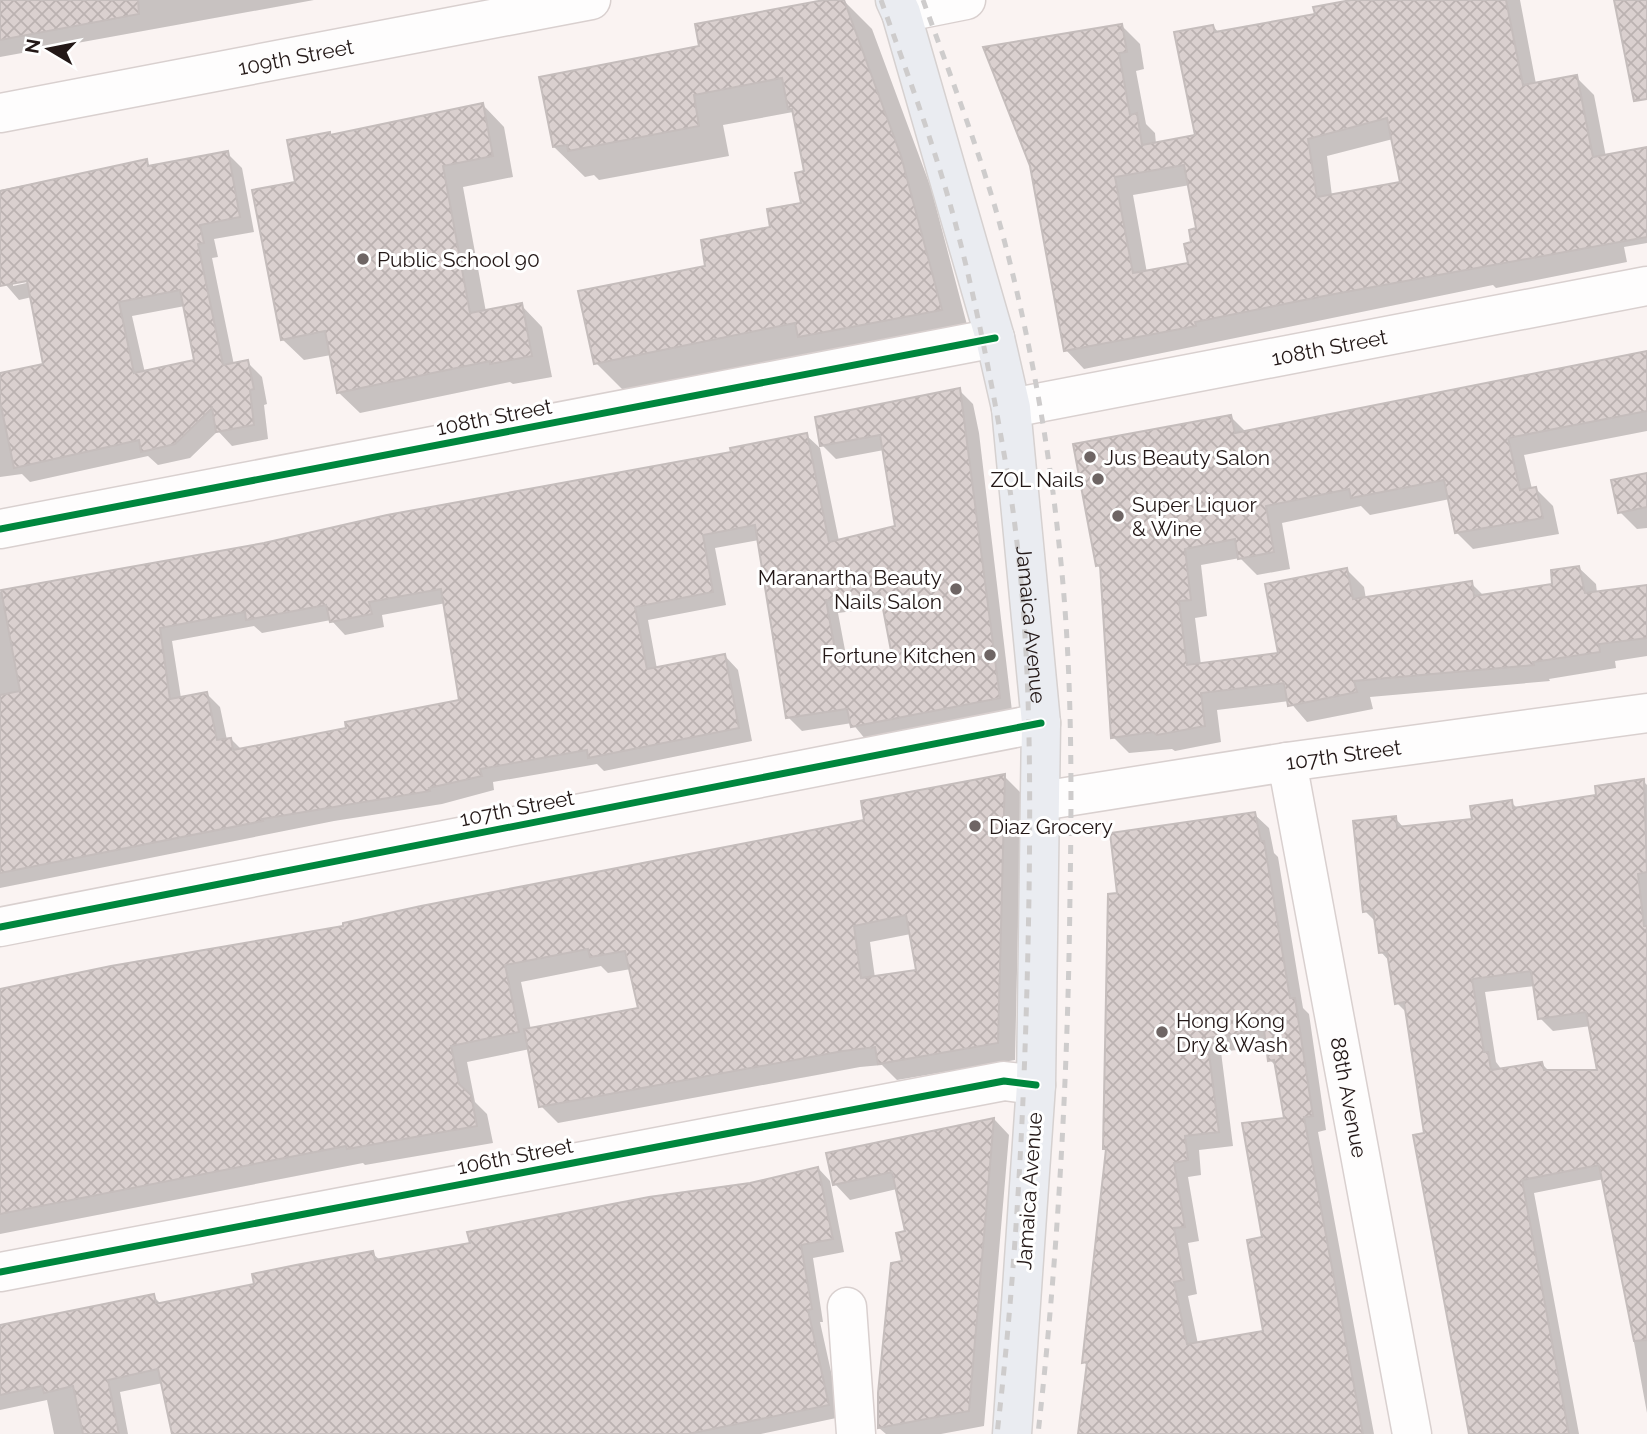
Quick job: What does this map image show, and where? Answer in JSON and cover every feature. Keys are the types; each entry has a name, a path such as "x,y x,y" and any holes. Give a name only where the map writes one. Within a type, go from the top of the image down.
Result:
{"main road":[{"name":"Jamaica Avenue","path":"898,6 995,338 1011,408 1041,723 1036,1085 1012,1434"}],"street":[{"name":"109th Street","path":"0,114 591,0"},
{"path":"898,6 966,0"},
{"name":"108th Street","path":"1011,408 1647,286"},
{"name":"108th Street","path":"0,529 995,338"},
{"name":"107th Street","path":"1041,801 1287,762 1647,713"},
{"name":"107th Street","path":"0,927 1041,723"},
{"name":"88th Avenue","path":"1287,762 1412,1434"},
{"name":"106th Street","path":"0,1272 1004,1081 1036,1085"},
{"path":"847,1307 856,1434"}],"building":[{"path":"0,0 138,0 139,14 0,40"},
{"path":"824,0 844,0 901,156 942,310 798,337 795,323 594,364 578,291 705,266 701,240 770,227 767,209 801,203 795,173 804,171 792,109 788,109 782,78 694,95 699,126 568,151 567,145 553,147 539,77 699,46 695,24"},
{"path":"1351,0 1506,0 1523,85 1577,75 1593,157 1647,147 1647,237 1329,295 1195,322 1196,326 1064,351 1030,166 983,47 1122,24 1127,52 1119,53 1130,115 1137,113 1142,145 1195,135 1174,32 1213,25 1215,32 1315,14 1313,7","holes":["1387,118 1400,182 1317,197 1308,139","1184,165 1196,228 1189,230 1191,242 1184,244 1188,263 1133,273 1115,177"]},
{"path":"1614,0 1647,0 1647,99 1634,101"},
{"name":"Public School 90","path":"483,103 493,156 443,166 470,313 522,303 532,356 490,364 490,361 337,393 325,331 281,340 252,190 295,182 287,140 330,132 330,135"},
{"path":"228,151 240,217 200,225 204,243 198,244 223,365 248,360 254,389 250,390 254,425 216,432 212,408 175,444 141,452 139,440 14,468 0,401 0,373 43,364 27,281 0,286 0,191 147,159 148,166","holes":["180,290 194,360 134,373 119,302"]},
{"path":"1647,351 1647,411 1508,438 1520,490 1536,487 1543,518 1455,533 1444,480 1351,498 1349,489 1266,506 1274,552 1238,559 1235,539 1185,549 1191,600 1179,601 1187,665 1278,653 1265,584 1347,568 1353,599 1472,581 1474,596 1552,584 1551,570 1579,566 1585,593 1647,585 1647,638 1599,644 1600,652 1533,662 1534,665 1354,681 1357,692 1288,706 1284,683 1201,693 1205,726 1157,735 1153,732 1111,738 1100,565 1096,566 1073,444 1231,415 1235,433"},
{"path":"960,388 1000,698 851,727 847,709 786,718 755,525 703,535 713,592 635,607 647,669 725,654 739,728 588,758 587,750 480,769 482,776 429,788 430,791 262,819 263,821 0,873 0,695 20,691 1,590 264,543 387,515 731,452 730,448 807,433 829,542 895,526 880,435 820,446 815,417","holes":["441,589 459,700 345,722 346,728 233,750 231,738 217,740 207,692 170,699 160,628 245,612 246,620 326,605 330,622 372,614 369,602","880,593 892,656 838,666 826,600"]},
{"path":"1647,473 1647,507 1618,513 1611,480"},
{"path":"1005,774 998,1043 878,1064 875,1047 843,1051 539,1107 524,1029 638,1008 625,951 590,957 588,949 505,965 519,1032 451,1046 459,1084 471,1095 477,1126 347,1149 346,1146 0,1214 0,989 111,966 343,926 343,923 421,906 864,820 861,801","holes":["906,915 916,970 861,978 854,926"]},
{"path":"1644,779 1647,872 1638,874 1644,926 1647,926 1647,1340 1634,1341 1599,1165 1522,1180 1569,1434 1469,1434 1413,1135 1424,1133 1404,1002 1395,1004 1387,952 1379,953 1373,910 1363,912 1353,821 1396,816 1397,827 1472,819 1470,806 1512,800 1513,808 1596,795 1595,786","holes":["1531,971 1538,1019 1586,1012 1597,1070 1544,1070 1542,1062 1491,1070 1488,1052 1484,1052 1472,979"]},
{"path":"1255,812 1261,841 1264,841 1290,998 1295,998 1313,1116 1304,1117 1363,1434 1078,1434 1087,1362 1082,1363 1106,1149 1103,1149 1108,894 1117,893 1110,833","holes":["1264,1030 1268,1061 1274,1060 1284,1118 1242,1123 1262,1237 1247,1240 1263,1331 1187,1344 1174,1282 1184,1280 1174,1228 1185,1227 1174,1163 1188,1160 1185,1136 1219,1132 1207,1038"]},
{"path":"994,1118 969,1411 878,1428 878,1393 891,1263 902,1261 896,1233 905,1231 892,1172 833,1185 826,1153"},
{"path":"818,1167 833,1239 801,1245 812,1309 808,1310 829,1405 688,1434 172,1434 158,1369 108,1380 119,1434 83,1434 73,1386 44,1393 42,1386 0,1395 0,1325 154,1294 156,1303 160,1303 254,1284 252,1274 373,1251 375,1260 470,1243 467,1232 649,1197 750,1183"}],"railway":[{"path":"881,0 939,166 970,282 1006,465 1020,572 1030,787 1026,1030 1016,1232 997,1434"},
{"path":"923,0 987,181 1016,288 1042,417 1063,588 1071,763 1067,1030 1061,1165 1038,1434"}],"cycle path":[{"path":"0,529 995,338"},
{"path":"0,927 1041,723"},
{"path":"0,1272 1004,1081 1036,1085"}],"place":[{"name":"Public School 90","path":"363,259"},
{"name":"Jus Beauty Salon","path":"1090,457"},
{"name":"ZOL Nails","path":"1098,479"},
{"name":"Super Liquor & Wine","path":"1118,516"},
{"name":"Maranartha Beauty Nails Salon","path":"956,589"},
{"name":"Fortune Kitchen","path":"990,655"},
{"name":"Diaz Grocery","path":"975,826"},
{"name":"Hong Kong Dry & Wash","path":"1162,1032"}]}
